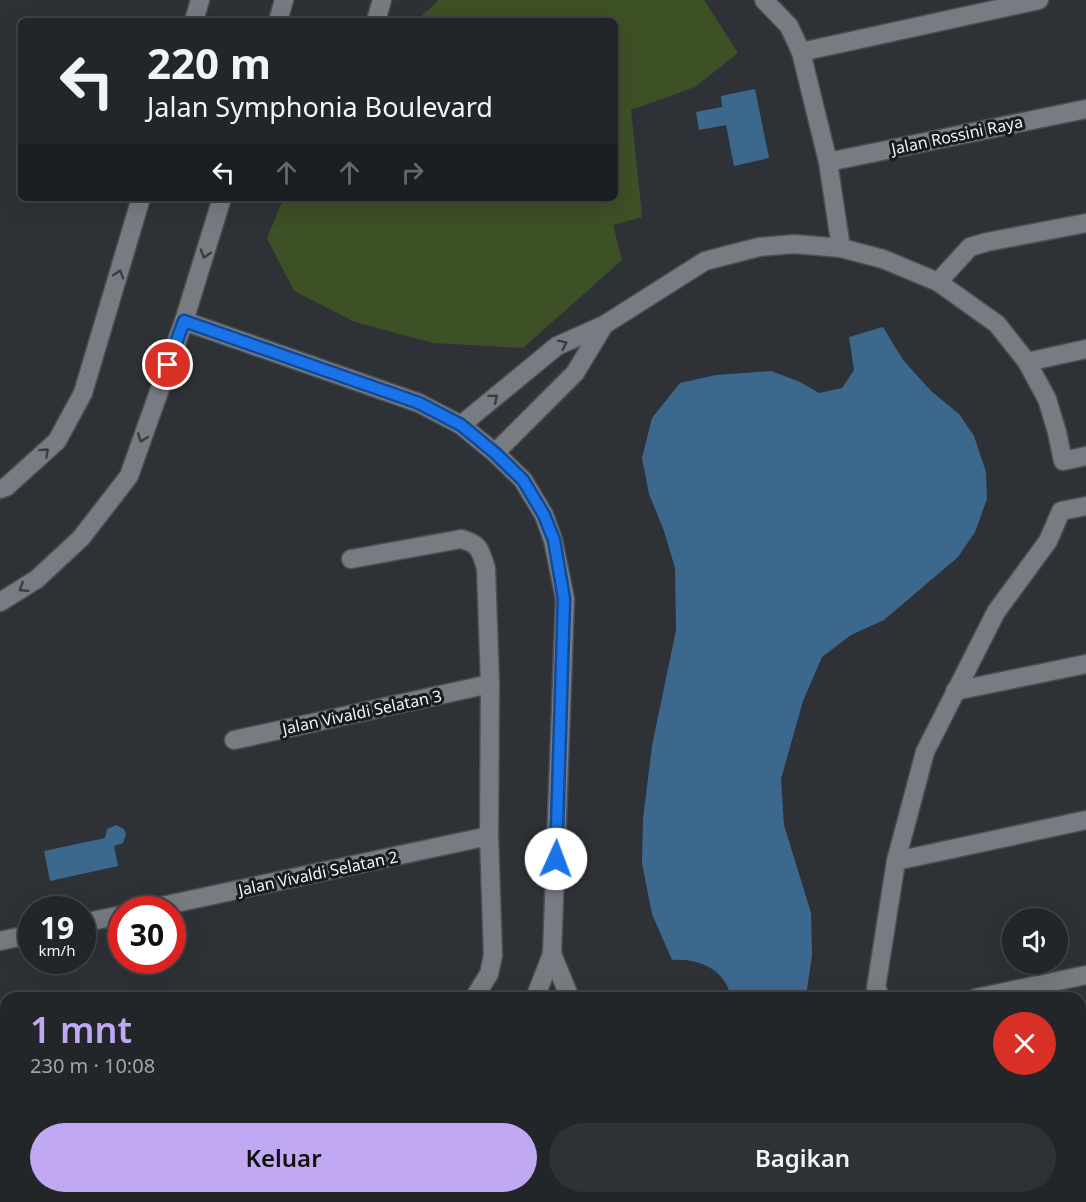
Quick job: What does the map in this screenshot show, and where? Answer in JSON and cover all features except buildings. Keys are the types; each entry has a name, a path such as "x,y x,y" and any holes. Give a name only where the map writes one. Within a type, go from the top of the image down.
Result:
{"street":[{"path":"195,18 200,0"},
{"path":"279,18 284,0"},
{"path":"377,18 382,0"},
{"path":"764,0 789,26 801,52 828,162 841,248"},
{"path":"801,52 1039,0"},
{"name":"Jalan Rossini Raya","path":"828,162 1086,108"},
{"path":"0,489 6,487 57,441 83,393 140,201"},
{"path":"0,602 36,579 81,538 129,476 184,321 221,201"},
{"path":"938,282 970,247 1086,223"},
{"path":"461,425 557,346 604,325 705,261 759,247 794,244 841,248 883,259 938,282 997,324 1027,362 1047,399 1058,432 1063,461 1086,456"},
{"path":"184,321 419,403 461,425 523,480 544,515 554,540 564,599 552,954 537,992"},
{"path":"495,453 575,373 604,325"},
{"path":"1027,362 1086,349"},
{"path":"878,992 876,988 896,861 925,752 996,612 1048,541 1061,511 1086,506"},
{"path":"351,559 461,539 474,542 480,550 486,568 490,684 489,836 493,955 489,974 476,992"},
{"path":"955,692 1086,664"},
{"name":"Jalan Vivaldi Selatan 3","path":"234,740 490,684"},
{"path":"896,861 1086,820"},
{"name":"Jalan Vivaldi Selatan 2","path":"186,901 489,836"},
{"path":"0,940 18,937"},
{"path":"552,954 568,992"},
{"path":"1005,992 1086,975"}],"green space":[{"path":"439,0 704,0 738,53 695,87 631,110 642,217 613,225 622,260 523,348 433,343 355,322 294,291 267,238 283,201 618,201 618,18 419,18"}],"water":[{"path":"755,89 769,158 734,166 726,125 699,130 696,112 722,107 721,96"},
{"path":"883,327 903,360 931,391 959,414 974,436 986,472 987,499 975,532 958,557 884,620 851,635 822,657 803,701 781,779 784,825 811,913 812,955 807,992 730,992 723,979 709,967 692,961 672,960 652,914 642,863 643,819 652,746 676,630 675,568 664,531 649,494 642,458 652,418 680,383 716,375 771,371 800,382 819,393 842,388 854,370 849,337"},
{"path":"116,825 124,829 126,834 123,843 114,846 118,866 50,881 44,851 105,838 107,829"}],"route":[{"path":"168,365 184,321 419,403 461,425 523,480 544,515 554,540 564,599 556,859"}]}
